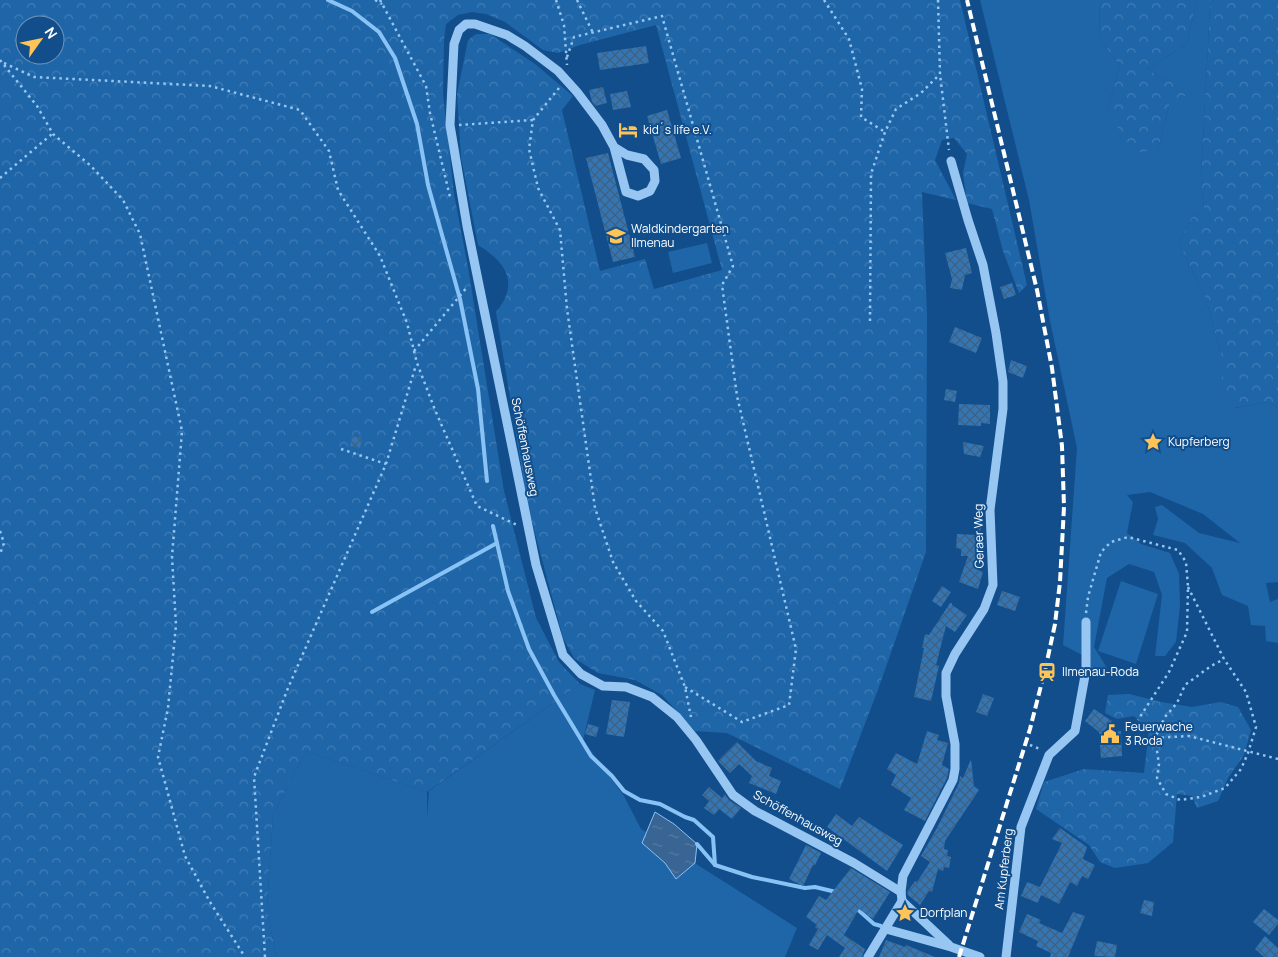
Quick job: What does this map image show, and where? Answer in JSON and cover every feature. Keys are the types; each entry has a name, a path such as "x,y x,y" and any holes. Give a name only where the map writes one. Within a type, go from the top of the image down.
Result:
{"street":[{"name":"Schöffenhausweg","path":"614,147 627,155 644,159 654,170 655,181 650,191 638,196 626,192 614,147 602,125 566,80 544,60 507,35 475,24 466,24 459,30 454,44 450,126 467,226 538,573 563,655 582,674 604,686 626,687 652,697 677,717 696,740 733,795 755,811 854,863 901,896"},
{"name":"Geraer Weg","path":"901,896 903,876 953,780 955,744 946,696 946,673 955,654 984,609 993,584 990,510 1002,409 1003,382 983,265 951,161"},
{"name":"Am Kupferberg","path":"1006,957 1021,827 1049,755 1075,731 1086,670 1086,622"},
{"path":"868,957 884,932 901,896 951,947"},
{"path":"884,932 951,947 980,957"}],"path":[{"path":"375,0 383,5"},
{"path":"380,0 426,86 430,114 450,198"},
{"path":"556,0 564,25 567,57 566,80 533,120 529,149 538,188 560,230 567,309 595,508 613,562 636,601 663,631 685,687 696,740"},
{"path":"577,0 593,33"},
{"path":"824,0 849,39 862,89 861,117 885,132"},
{"path":"938,0 940,74 947,143 951,161"},
{"path":"567,57 574,37 662,16 733,266 722,285 737,396 796,649 789,705 742,722 685,687"},
{"path":"1,61 37,106 53,134 90,166 123,200 140,234 148,279 182,431 172,557 176,625 168,708 158,757 185,856 210,902 244,957"},
{"path":"1,61 34,77 210,86 300,110 329,151 338,190 380,256 407,323 417,363 435,410 477,506 529,530"},
{"path":"870,320 871,174 885,132 896,109 921,92 940,74"},
{"path":"450,126 533,120"},
{"path":"0,178 53,134"},
{"path":"414,352 478,275"},
{"path":"265,957 254,776 296,670 386,464 417,363"},
{"path":"341,449 386,464"},
{"path":"0,531 4,542 0,554"},
{"path":"1086,622 1088,597 1101,552 1111,542 1128,537 1178,550 1186,562 1188,587 1187,632 1169,672 1138,720"},
{"path":"1188,587 1224,659 1246,692 1256,727 1241,769 1225,788 1201,797 1180,800 1166,794 1157,778 1159,764 1156,738 1164,717 1177,703 1185,685 1210,666 1224,659"},
{"path":"1156,738 1189,736 1232,746 1248,753 1278,759"},
{"path":"1030,745 1034,746"}],"green space":[{"path":"0,0 960,0 1027,285 1019,293 1003,251 992,209 967,203 963,173 967,154 954,138 942,140 935,160 956,200 922,192 927,314 926,552 879,687 840,789 727,733 695,731 662,695 635,680 598,673 574,658 563,638 528,507 496,312 507,292 508,283 502,266 478,245 461,157 457,94 468,40 476,34 490,34 535,64 573,96 562,110 600,271 645,259 654,289 722,270 656,25 580,45 558,53 543,50 505,22 486,14 472,12 458,15 446,24 443,94 454,194 468,267 504,491 536,618 559,662 580,684 427,792 306,751 273,815 267,907 276,957 0,957"},
{"path":"980,0 1100,0 1099,38 1120,66 1107,111 1158,149 1170,102 1166,82 1148,69 1187,43 1197,0 1214,0 1210,6 1201,178 1204,210 1191,218 1179,243 1206,299 1222,358 1222,398 1235,408 1268,402 1278,408 1278,582 1266,583 1270,602 1278,599 1278,643 1266,641 1265,626 1251,625 1248,606 1222,595 1212,568 1185,543 1153,535 1158,519 1155,507 1162,505 1199,533 1240,543 1203,514 1150,492 1127,495 1133,502 1127,533 1141,544 1170,553 1179,574 1180,606 1176,642 1165,656 1155,656 1162,595 1154,572 1129,564 1107,578 1094,647 1107,668 1098,679 1082,655 1063,645 1077,448 1050,321 1029,200"},
{"path":"1100,0 1197,0 1187,43 1148,69 1166,82 1181,81 1188,95 1170,102 1158,149 1135,153 1107,111 1120,66 1099,38"},
{"path":"1214,0 1278,0 1278,408 1268,402 1234,408 1222,398 1222,358 1206,299 1179,243 1191,218 1204,210 1201,178 1210,6"},
{"path":"707,243 712,263 673,273 668,252"},
{"path":"1121,581 1158,594 1136,664 1098,651"},
{"path":"580,684 595,690 583,740 624,796 641,829 797,928 785,957 276,957 267,907 273,815 306,751 427,792 427,818 429,791"},
{"path":"1129,694 1192,707 1221,702 1238,707 1251,730 1244,755 1228,778 1218,801 1197,808 1192,796 1177,794 1173,842 1148,863 1115,868 1100,862 1089,845 1036,809 1044,782 1084,769 1144,773 1149,730 1134,716 1117,719 1105,713 1108,695"}],"water":[{"path":"655,812 674,824 697,844 695,863 676,879 665,863 642,843"}],"building":[{"path":"646,46 649,63 600,70 597,53"},
{"path":"603,87 607,103 595,106 589,90"},
{"path":"627,91 631,107 613,110 610,94"},
{"path":"667,110 681,158 661,164 647,116"},
{"path":"608,153 635,257 613,262 586,158"},
{"path":"966,248 972,273 965,275 962,290 950,288 952,279 945,253"},
{"path":"1012,283 1016,295 1004,299 1000,287"},
{"path":"955,327 982,338 976,353 949,342"},
{"path":"1011,360 1027,366 1023,378 1008,372"},
{"path":"946,389 957,391 955,402 944,400"},
{"path":"959,404 990,405 990,424 981,423 981,426 958,425"},
{"path":"352,436 362,438 360,448 350,446"},
{"path":"963,442 984,446 980,457 964,454"},
{"path":"978,528 981,528 979,570 983,572 978,589 959,582 968,556 961,556 961,549 956,548 957,534 976,535"},
{"path":"942,586 951,592 941,607 932,601"},
{"path":"1002,591 1020,597 1015,611 997,605"},
{"path":"950,603 967,615 955,632 946,626 936,665 939,666 931,701 914,697 925,634 929,635"},
{"path":"983,694 994,698 987,716 976,712"},
{"path":"612,700 630,702 624,737 606,734"},
{"name":"Feuerwache 3 Roda","path":"1094,709 1112,721 1104,731 1121,731 1122,756 1101,758 1099,732 1085,721"},
{"path":"588,724 599,727 596,737 585,734"},
{"path":"927,731 939,735 937,740 948,743 942,765 949,769 947,778 925,821 904,810 911,798 891,785 896,775 887,769 896,753 917,764"},
{"path":"737,742 756,761 772,768 769,776 781,781 776,794 749,783 752,776 739,764 730,773 718,761"},
{"path":"971,759 974,786 979,790 945,841 944,849 948,850 947,856 951,857 949,868 944,867 943,871 938,869 932,892 929,891 920,905 907,892 915,881 917,882 930,862 921,856 959,783 960,776 963,778"},
{"path":"709,787 722,798 725,794 729,800 741,808 732,819 719,809 714,815 704,808 709,801 702,795"},
{"path":"836,814 852,826 859,817 903,845 887,871 827,827"},
{"path":"1060,828 1087,847 1083,859 1095,865 1088,879 1082,876 1077,886 1070,882 1059,904 1041,895 1038,903 1021,896 1027,882 1040,887 1062,843 1052,839"},
{"path":"806,845 821,853 803,886 789,879"},
{"path":"851,868 890,892 873,919 859,909 844,935 865,949 862,957 839,957 845,948 827,935 818,950 809,945 818,929 815,927 817,925 806,917 819,896 826,900"},
{"path":"1144,900 1154,902 1152,916 1140,913"},
{"path":"1264,909 1278,920 1278,924 1269,935 1253,922"},
{"path":"1073,912 1085,916 1068,957 1050,957 1051,953 1036,946 1038,941 1019,932 1027,914 1041,920 1039,923 1062,933"},
{"path":"1265,936 1278,948 1278,957 1264,957 1255,949"},
{"path":"886,940 905,947 906,945 935,957 879,957"},
{"path":"1097,941 1117,945 1115,957 1094,956"}],"waterway":[{"path":"328,0 352,11 379,32 395,58 417,124 428,185 460,299 478,389 487,481"},
{"path":"493,526 508,591 529,649 591,756 612,776 624,791 640,800 660,804 694,820 713,837 715,865"},
{"path":"372,612 497,543"},
{"path":"697,844 715,865 752,877 805,888 815,887 836,892"},
{"path":"855,907 874,924 881,926"}],"railway":[{"path":"959,957 1030,729 1046,666 1055,624 1060,582 1064,507 1062,446 1052,368 1037,290 967,0"}],"place":[{"name":"kid´s life e.V.","path":"628,130"},
{"name":"Waldkindergarten Ilmenau","path":"616,236"},
{"name":"Kupferberg","path":"1153,442"},
{"name":"Ilmenau-Roda","path":"1047,672"},
{"name":"Feuerwache 3 Roda","path":"1110,734"},
{"name":"Dorfplan","path":"905,913"}]}
